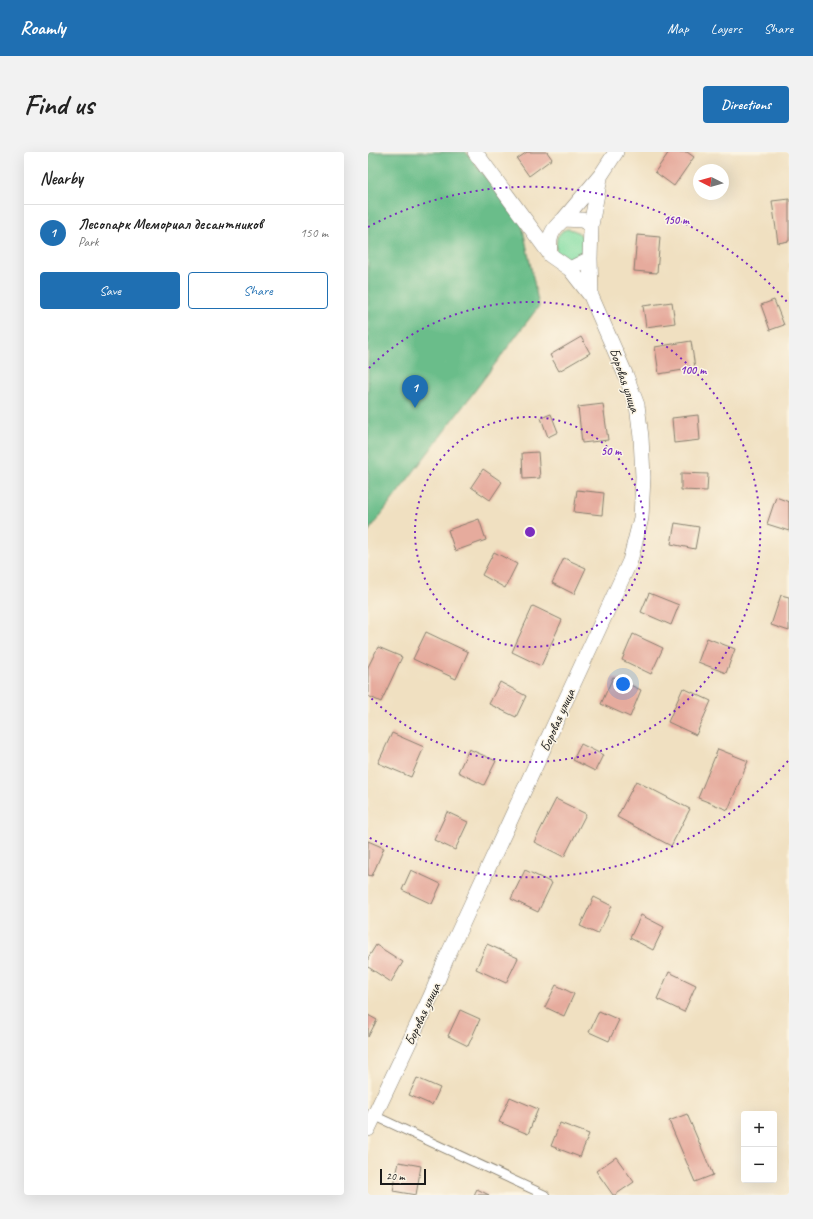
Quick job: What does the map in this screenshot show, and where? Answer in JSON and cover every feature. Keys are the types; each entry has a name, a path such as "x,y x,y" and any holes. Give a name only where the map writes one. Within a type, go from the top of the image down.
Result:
{"street":[{"path":"475,152 550,254 562,265 570,269 590,260 591,225 601,175"},
{"path":"550,254 550,236 560,222 601,175 616,152"},
{"path":"535,233 560,222 582,220 591,225"},
{"name":"Боровая улица","path":"590,260 591,296"},
{"name":"Боровая улица","path":"371,1123 630,561 641,518 643,477 641,437 637,405 591,296 570,269"}],"lane":[{"path":"371,1123 545,1195"}],"green space":[{"path":"368,152 466,152 522,224 539,306 368,532"},
{"path":"567,229 580,234 585,243 583,255 568,262 556,253 557,237 562,231"}],"building":[{"path":"527,152 547,152 552,159 529,176 517,159"},
{"path":"669,152 687,152 694,157 674,186 655,172"},
{"path":"789,199 789,241 778,243 772,201"},
{"path":"637,235 660,237 657,273 634,271"},
{"path":"774,300 784,325 770,330 761,305"},
{"path":"672,302 675,323 646,327 643,306"},
{"path":"581,337 590,353 559,371 550,355"},
{"path":"691,341 695,368 659,374 655,347"},
{"path":"603,404 608,440 582,443 578,407"},
{"path":"551,414 558,432 548,437 541,418"},
{"path":"698,415 700,440 674,443 672,418"},
{"path":"538,452 540,478 523,479 522,453"},
{"path":"483,469 502,482 490,500 471,487"},
{"path":"681,473 708,474 707,491 681,490"},
{"path":"577,490 604,493 602,515 574,512"},
{"path":"776,497 789,502 789,531 767,524"},
{"path":"479,519 486,540 455,551 448,530"},
{"path":"675,523 699,527 695,549 671,544"},
{"path":"494,552 517,564 505,588 482,575"},
{"path":"564,558 586,568 574,594 552,583"},
{"path":"649,593 679,605 671,625 641,612"},
{"path":"781,595 789,597 789,631 771,625"},
{"path":"533,606 562,620 541,666 512,652"},
{"path":"426,632 468,652 456,679 413,659"},
{"path":"633,634 663,648 651,674 622,660"},
{"path":"707,638 735,649 726,673 698,662"},
{"path":"378,647 402,657 381,702 368,696 368,667"},
{"path":"613,677 641,690 630,717 601,704"},
{"path":"500,682 526,696 516,717 489,704"},
{"path":"683,688 711,701 696,735 668,722"},
{"path":"392,733 424,747 411,777 378,763"},
{"path":"581,744 603,755 595,771 573,760"},
{"path":"469,749 496,761 484,785 458,772"},
{"path":"718,749 748,761 728,810 698,798"},
{"path":"636,781 690,809 671,846 617,817"},
{"path":"556,799 586,814 564,857 534,842"},
{"path":"447,812 468,822 455,850 434,840"},
{"path":"368,841 384,848 372,876 368,875"},
{"path":"411,870 441,884 432,904 402,890"},
{"path":"525,870 552,883 538,912 511,899"},
{"path":"594,897 612,906 598,934 580,926"},
{"path":"641,915 664,927 653,950 630,938"},
{"path":"487,944 518,958 506,983 476,969"},
{"path":"376,945 403,962 391,982 368,967 368,958"},
{"path":"669,972 696,985 684,1012 657,999"},
{"path":"556,985 574,994 564,1016 545,1007"},
{"path":"460,1010 480,1019 468,1046 448,1036"},
{"path":"599,1011 619,1020 609,1041 589,1032"},
{"path":"368,1015 377,1020 368,1037"},
{"path":"417,1078 440,1088 432,1105 409,1095"},
{"path":"510,1097 538,1109 528,1134 499,1122"},
{"path":"687,1114 713,1175 695,1182 669,1121"},
{"path":"560,1123 589,1134 580,1157 551,1146"},
{"path":"616,1157 634,1182 613,1195 596,1171"},
{"path":"399,1162 421,1166 416,1195 393,1191"},
{"path":"477,1189 489,1195 474,1195"}],"place":[{"name":"Лесопарк Мемориал десантников","path":"415,408"}]}
